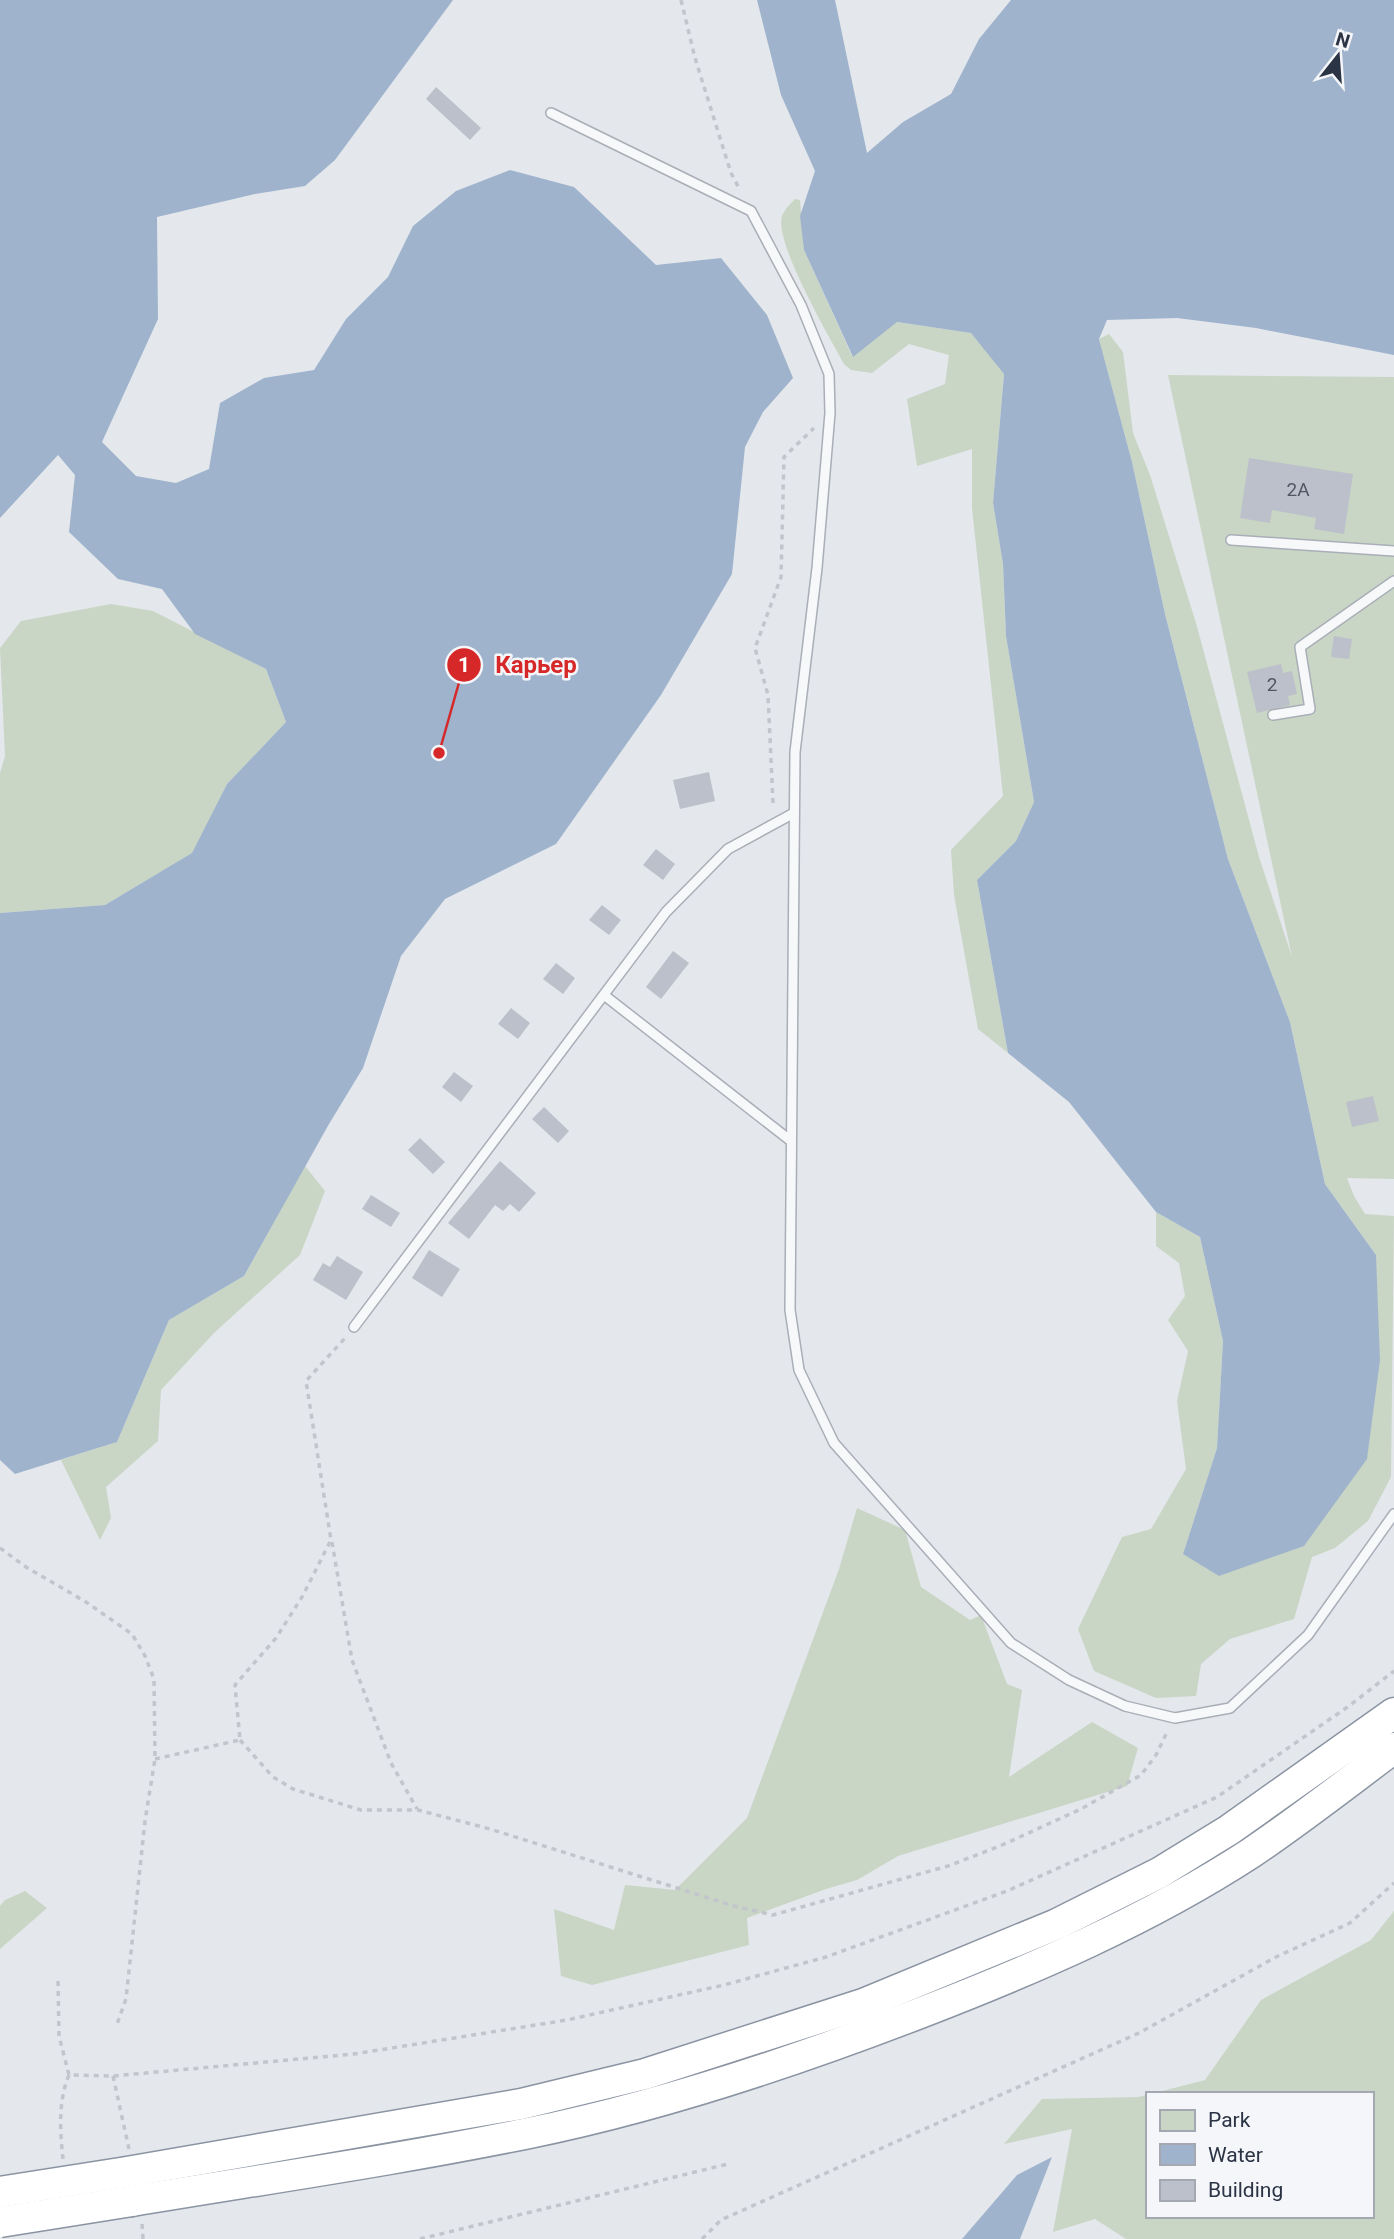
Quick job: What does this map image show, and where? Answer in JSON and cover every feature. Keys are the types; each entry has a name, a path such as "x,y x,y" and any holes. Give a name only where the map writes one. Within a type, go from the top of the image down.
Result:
{"highway":[{"path":"0,2222 131,2188 521,2104 645,2074 863,2004 1057,1924 1159,1873 1228,1830 1394,1713"},
{"path":"0,2192 131,2188 530,2133 653,2103 770,2068 983,1988 1074,1949 1172,1899 1250,1853 1394,1748"}],"lane":[{"path":"551,113 751,211 801,305 829,374 830,413 817,568 795,752 790,1310 799,1370 834,1443 1011,1643 1069,1680 1125,1706 1175,1717 1230,1708 1308,1635 1394,1514"},
{"path":"1231,540 1394,551"},
{"path":"1273,715 1310,709 1300,647 1394,580"},
{"path":"354,1327 666,912 728,849 794,813"},
{"path":"604,995 791,1142"}],"path":[{"path":"681,0 695,58 731,173 751,211"},
{"path":"773,803 768,695 755,648 781,577 784,457 830,413"},
{"path":"354,1327 306,1381 352,1660 391,1763 418,1810"},
{"path":"331,1540 302,1597 276,1638 235,1685 240,1740 273,1777 293,1789 361,1810 418,1810 501,1832 734,1906 773,1915 948,1866 1000,1846 1081,1809 1141,1775 1156,1755 1175,1717"},
{"path":"0,1548 132,1634 145,1656 153,1679 155,1759 145,1821 126,1999 117,2024"},
{"path":"69,2075 113,2076 354,2054 566,2020 724,1984 826,1957 1007,1891 1217,1797 1349,1706 1394,1671"},
{"path":"155,1759 240,1740"},
{"path":"702,2239 721,2220 1139,2033 1276,1957 1350,1923 1394,1883"},
{"path":"58,1981 59,2036 69,2075 63,2090 61,2111 63,2152"},
{"path":"113,2076 131,2188 142,2223 143,2239"},
{"path":"420,2239 728,2164"}],"green space":[{"path":"795,199 800,200 804,250 852,356 896,322 972,333 1004,374 993,503 1003,564 1006,636 1034,802 1016,841 977,880 1008,1053 978,1029 954,895 951,850 1003,796 972,508 972,449 917,466 907,399 945,384 949,355 909,344 872,373 851,370 844,364 816,313 786,247 782,216"},
{"path":"1109,334 1123,352 1133,433 1150,475 1196,623 1259,857 1292,957 1168,375 1394,377 1394,1179 1347,1178 1365,1214 1394,1216 1391,1477 1368,1521 1335,1548 1312,1557 1294,1619 1230,1639 1201,1664 1196,1696 1156,1698 1094,1671 1078,1629 1122,1537 1151,1529 1186,1469 1177,1401 1188,1351 1168,1320 1185,1296 1179,1263 1156,1246 1156,1212 1200,1237 1223,1341 1217,1448 1183,1554 1376,1255 1325,1184 1290,1022 1228,859 1165,614 1132,462 1099,339"},
{"path":"111,604 153,611 266,669 286,722 227,784 193,853 105,905 0,913 0,773 5,756 0,648 21,621"},
{"path":"305,1166 325,1191 300,1255 215,1332 161,1390 158,1441 106,1487 111,1518 100,1540 61,1460 117,1442 169,1320 244,1276"},
{"path":"857,1508 905,1530 921,1587 970,1620 981,1615 1007,1684 1022,1690 1009,1777 1092,1722 1138,1748 1127,1786 898,1856 857,1880 747,1918 749,1945 592,1985 561,1976 554,1909 614,1930 625,1885 675,1890 747,1818 839,1569"},
{"path":"25,1891 47,1908 0,1949 0,1906 5,1900"},
{"path":"1394,1911 1394,2239 1126,2239 1095,2219 1053,2232 1072,2129 1004,2144 1042,2099 1146,2095 1146,2218 1373,2218 1373,2092 1159,2092 1205,2080 1261,2000 1371,1940"}],"water":[{"path":"0,0 453,0 335,160 305,186 255,194 157,217 158,319 102,442 136,476 176,483 209,469 220,403 264,378 314,370 346,319 388,277 413,226 456,191 510,170 574,187 656,265 721,258 767,315 793,378 763,412 745,447 732,574 661,695 556,844 445,899 401,956 363,1068 244,1276 169,1320 117,1442 15,1474 0,1460 0,913 105,905 192,853 227,784 286,722 266,669 195,634 162,589 118,579 69,532 75,475 58,455 0,518"},
{"path":"757,0 835,0 867,153 903,122 951,94 979,39 1011,0 1394,0 1394,355 1256,328 1177,318 1107,320 1099,339 1132,462 1165,614 1228,859 1290,1022 1325,1184 1376,1255 1380,1360 1367,1459 1304,1546 1219,1576 1183,1554 1217,1448 1223,1341 1200,1237 1156,1212 1069,1102 1008,1053 977,880 1016,841 1034,802 1006,636 1003,564 993,503 1004,374 971,333 897,322 853,357 804,250 800,216 815,171 781,95"},
{"path":"1052,2157 1020,2239 962,2239 1017,2175"}],"building":[{"path":"436,87 481,128 470,140 426,99"},
{"path":"1249,458 1353,474 1344,534 1314,529 1316,518 1272,510 1270,523 1240,518"},
{"path":"1334,636 1352,639 1349,659 1331,657"},
{"path":"1281,664 1283,673 1292,671 1297,694 1288,696 1290,705 1257,713 1247,672"},
{"path":"709,772 715,801 680,809 673,780"},
{"path":"656,849 675,864 663,880 643,865"},
{"path":"602,905 621,920 609,935 589,920"},
{"path":"673,951 689,963 661,999 646,987"},
{"path":"556,963 575,978 563,994 543,979"},
{"path":"511,1008 530,1023 518,1039 498,1024"},
{"path":"454,1072 473,1086 461,1102 442,1087"},
{"path":"1373,1096 1379,1121 1352,1127 1346,1102"},
{"path":"544,1107 569,1131 558,1143 532,1119"},
{"path":"420,1138 445,1162 433,1174 408,1150"},
{"path":"500,1161 536,1193 519,1212 510,1204 503,1211 495,1205 469,1239 448,1223"},
{"path":"371,1195 400,1213 391,1227 362,1209"},
{"path":"429,1250 460,1269 442,1297 412,1278"},
{"path":"337,1256 363,1272 346,1300 313,1280 323,1263 330,1267"}],"place":[{"name":"Карьер","path":"439,753"}]}
